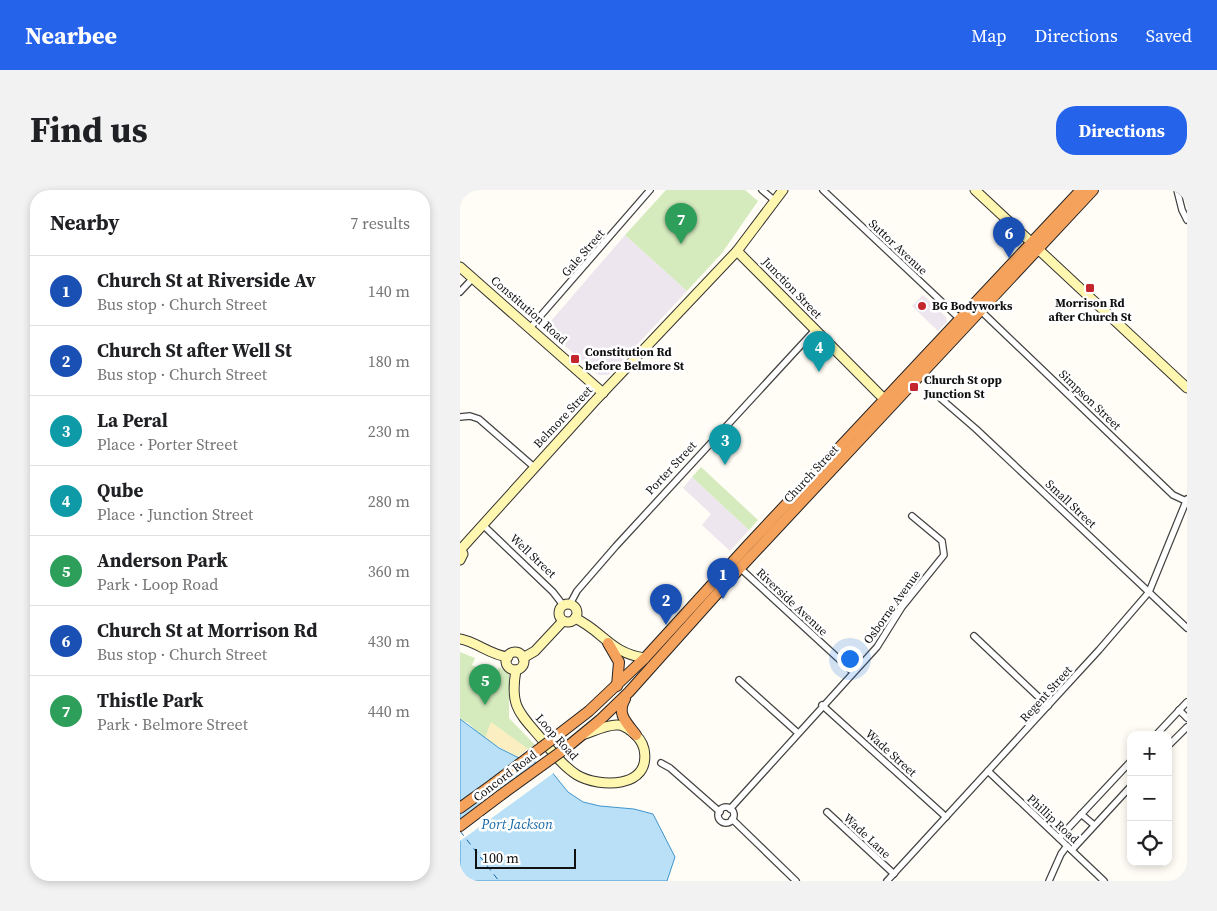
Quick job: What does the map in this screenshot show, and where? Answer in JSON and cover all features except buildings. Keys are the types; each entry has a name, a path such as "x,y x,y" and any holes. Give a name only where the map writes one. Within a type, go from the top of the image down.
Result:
{"highway":[{"path":"1066,212 1081,190"},
{"path":"1078,205 1092,190"},
{"path":"1066,212 1100,190"},
{"name":"Church Street","path":"554,738 617,686 645,658 888,403 981,311 1066,212"},
{"name":"Church Street","path":"566,748 629,692 888,403 960,319 1035,246"},
{"path":"608,643 619,662 617,686"},
{"path":"629,692 621,712 636,735"},
{"name":"Concord Road","path":"460,808 554,738"},
{"name":"Concord Road","path":"460,826 566,748"}],"main road":[{"name":"Belmore Street","path":"461,548 484,526 534,467 737,250 784,190"},
{"path":"975,190 1187,388"},
{"name":"Junction Street","path":"737,250 888,403"},
{"name":"Constitution Road","path":"460,267 602,393"},
{"path":"460,560 463,554 461,548"},
{"path":"563,621 559,613 567,605 576,610 576,618"},
{"path":"563,621 570,622 576,618"},
{"path":"576,618 595,630 608,643 625,654 645,658"},
{"path":"523,658 535,651 563,621"},
{"path":"460,639 493,653 508,657"},
{"path":"508,657 515,652 523,658"},
{"path":"508,657 508,666 516,670 522,667 523,658"},
{"name":"Loop Road","path":"516,670 513,696 518,710 551,750 577,775 606,784 619,783 631,779 639,772 644,763 643,747 636,735 625,727 615,724 582,735"}],"street":[{"name":"Gale Street","path":"530,328 650,190"},
{"path":"762,190 775,201"},
{"name":"Suttor Avenue","path":"823,190 960,319"},
{"path":"1177,190 1182,210 1187,220"},
{"path":"460,292 472,278"},
{"name":"Simpson Street","path":"981,311 1173,495 1187,500"},
{"name":"Porter Street","path":"567,605 592,573 815,330"},
{"name":"Small Street","path":"939,397 976,429 1187,628"},
{"path":"460,417 470,416 479,419 534,467"},
{"name":"Regent Street","path":"887,881 1048,706 1149,592 1187,500"},
{"name":"Osborne Avenue","path":"730,809 822,705 877,647 902,607 944,555 942,541 912,516"},
{"name":"Well Street","path":"484,526 567,605"},
{"name":"Riverside Avenue","path":"740,568 853,672"},
{"path":"974,636 1048,706"},
{"path":"739,680 798,732"},
{"path":"1160,731 1187,702"},
{"name":"Wade Street","path":"822,705 946,817"},
{"path":"1179,710 1187,718"},
{"path":"1172,742 1187,726"},
{"path":"661,763 670,768 720,812"},
{"path":"1059,838 1127,765"},
{"name":"Phillip Road","path":"988,771 1104,881"},
{"path":"1049,881 1060,854 1094,825 1127,790"},
{"path":"732,819 729,823 723,823 720,819 720,812 724,807 730,809 732,819 796,881"},
{"name":"Wade Lane","path":"827,812 894,874"},
{"path":"1081,814 1094,825"}],"shaded area":[{"path":"625,235 687,291 609,375 598,375 545,328"},
{"path":"923,295 946,317 947,322 938,331 912,306"},
{"path":"692,477 749,530 730,551 702,525 711,514 683,488"}],"green space":[{"path":"666,190 745,190 758,201 722,253 687,291 625,235"},
{"path":"701,467 758,520 749,530 692,477"},
{"path":"460,652 475,658 472,665 495,675 499,667 509,674 509,718 535,745 528,749 491,723 485,739 468,723 460,719"}],"sand":[{"path":"491,722 528,749 517,757 485,739"}],"water":[{"name":"Port Jackson","path":"460,719 499,748 517,757 542,764 551,771 568,792 583,802 600,806 634,809 653,814 675,857 667,881 460,881"}],"pier":[{"path":"539,761 555,772 460,841 460,819"}],"ferry route":[{"path":"460,831 499,881"}],"place":[{"name":"Thistle Park","path":"681,244"},
{"name":"Church St at Morrison Rd","path":"1009,258"},
{"name":"Morrison Rd after Church St","path":"1090,288"},
{"name":"BG Bodyworks","path":"922,306"},
{"name":"Constitution Rd before Belmore St","path":"575,359"},
{"name":"Qube","path":"819,372"},
{"name":"Church St opp Junction St","path":"914,387"},
{"name":"La Peral","path":"725,465"},
{"name":"Church St at Riverside Av","path":"723,599"},
{"name":"Church St after Well St","path":"666,625"},
{"name":"Anderson Park","path":"485,705"}]}
